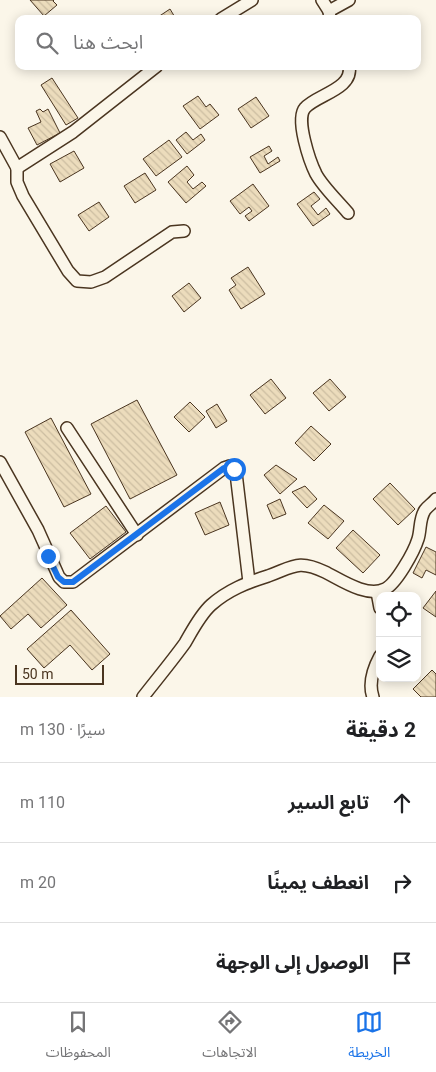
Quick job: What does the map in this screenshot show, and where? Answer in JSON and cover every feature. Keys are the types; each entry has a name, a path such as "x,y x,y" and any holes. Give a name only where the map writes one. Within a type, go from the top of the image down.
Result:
{"street":[{"path":"228,15 252,0"},
{"path":"322,0 330,15 349,0"},
{"path":"17,168 73,132 152,70"},
{"path":"348,213 316,175 304,139 301,116 304,108 339,87 349,77 350,70"},
{"path":"0,137 17,168 17,182 23,196 68,271 77,280 90,282 106,277 172,232 184,231"},
{"path":"67,428 137,535"},
{"path":"0,462 38,530 58,577 64,582 73,582 224,468 230,466 236,474 249,582"},
{"path":"143,697 172,661 209,607 230,591 249,582 287,568 309,564 361,590 377,592 386,589 394,581 412,554 419,538 420,524 425,511 436,499"},
{"path":"374,697 371,679 376,663"}],"building":[{"path":"30,0 54,0 57,5 43,15"},
{"path":"170,9 174,15 161,15"},
{"path":"52,78 78,118 66,125 41,85"},
{"path":"198,96 206,107 210,104 219,115 200,129 183,106"},
{"path":"256,97 269,116 251,128 238,109"},
{"path":"40,109 43,112 48,109 60,133 37,145 28,128 41,122 36,111"},
{"path":"186,132 193,140 201,134 205,140 187,154 176,140"},
{"path":"169,140 182,157 156,176 143,159"},
{"path":"269,146 272,151 264,156 268,164 278,157 280,161 260,173 250,157"},
{"path":"74,151 84,168 60,182 50,164"},
{"path":"187,166 194,175 187,182 193,189 202,182 206,186 186,203 168,182"},
{"path":"145,173 156,190 135,203 124,186"},
{"path":"253,184 269,206 249,221 245,216 252,211 249,207 240,214 230,201"},
{"path":"314,192 320,199 311,206 318,215 326,208 330,214 313,226 297,204"},
{"path":"99,202 109,217 89,231 78,215"},
{"path":"248,267 265,294 241,309 229,290 236,285 231,278"},
{"path":"189,283 201,298 184,312 172,296"},
{"path":"271,379 286,398 265,414 250,395"},
{"path":"330,379 346,397 329,411 313,393"},
{"path":"137,400 177,475 130,499 91,424"},
{"path":"190,402 205,417 189,432 174,417"},
{"path":"217,404 227,421 216,428 206,411"},
{"path":"51,418 91,494 64,507 25,432"},
{"path":"311,426 331,444 314,461 295,443"},
{"path":"276,465 297,479 280,494 264,475"},
{"path":"390,483 415,509 398,525 373,499"},
{"path":"305,486 317,499 307,508 292,492"},
{"path":"280,499 286,514 273,519 267,505"},
{"path":"220,502 229,525 205,535 195,513"},
{"path":"324,505 344,521 328,539 308,523"},
{"path":"106,506 126,532 90,559 70,533"},
{"path":"353,530 380,555 363,573 336,548"},
{"path":"426,547 436,552 436,575 426,570 422,578 413,573"},
{"path":"42,578 67,605 41,628 28,614 11,629 0,616"},
{"path":"436,591 436,617 423,608"},
{"path":"71,610 110,654 92,670 70,645 44,668 27,649"},
{"path":"432,670 436,674 436,697 421,697 413,689"}],"route":[{"path":"48,556 58,577 64,582 73,582 224,468 230,466 234,469"}]}
